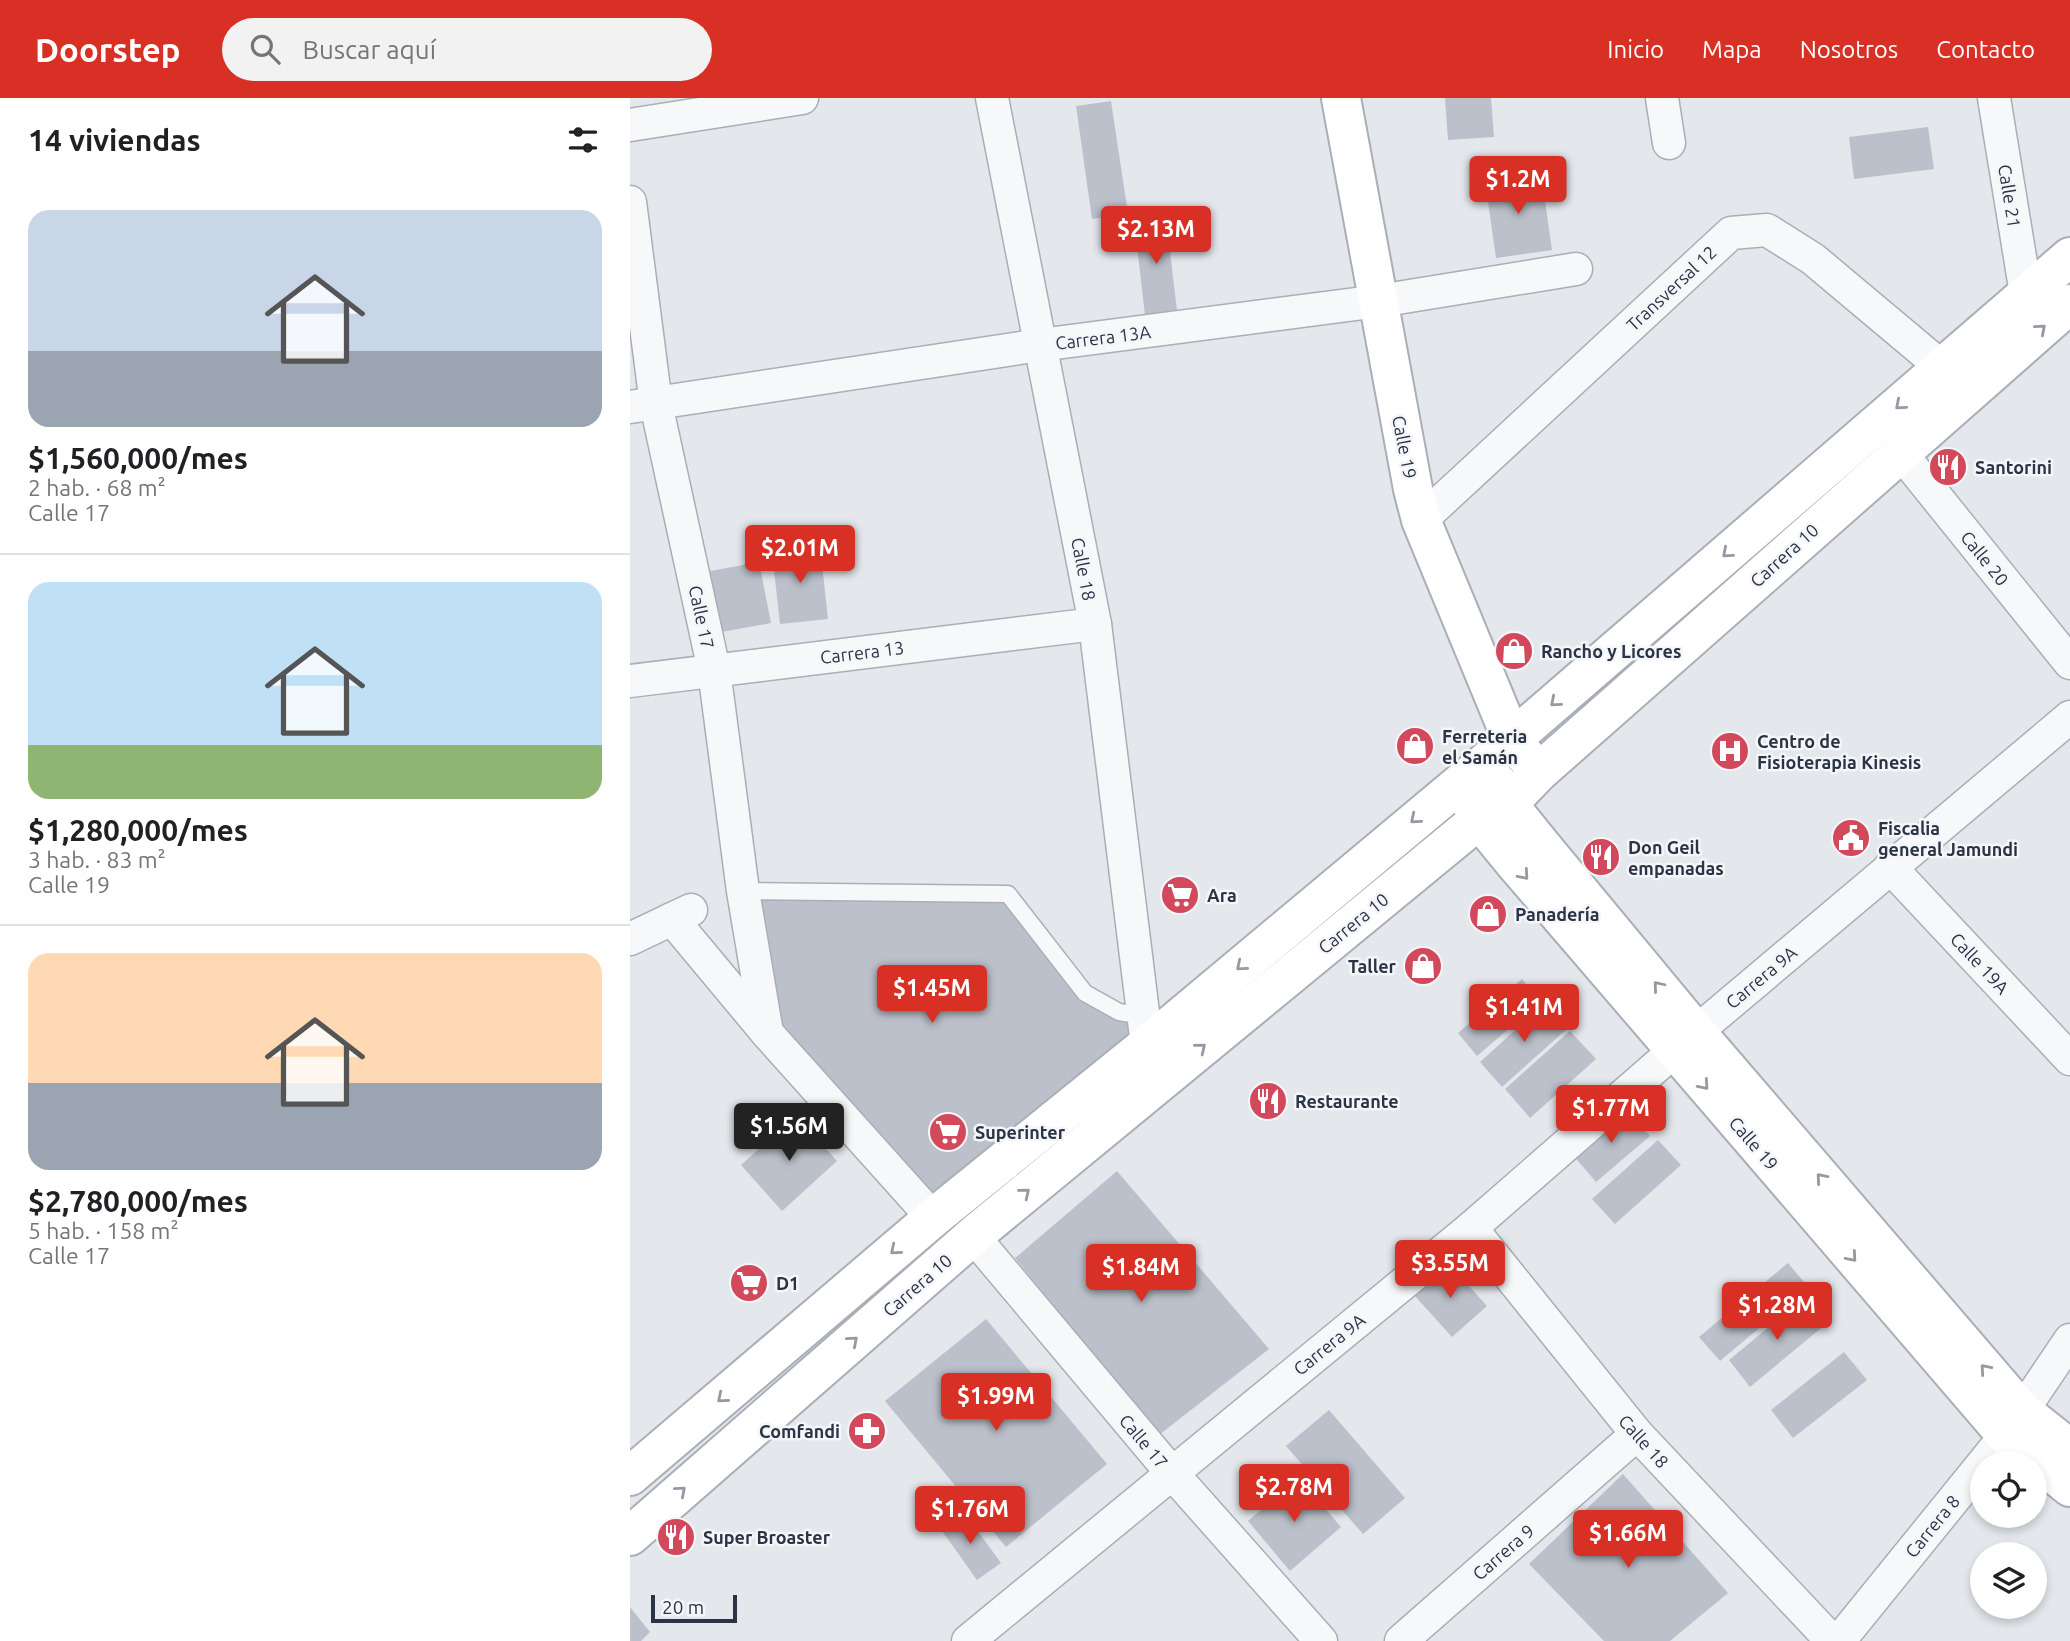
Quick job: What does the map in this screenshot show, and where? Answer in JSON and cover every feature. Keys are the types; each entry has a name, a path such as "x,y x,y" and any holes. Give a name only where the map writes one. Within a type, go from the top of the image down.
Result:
{"main road":[{"name":"Calle 19","path":"1341,98 1403,443 1486,761 1495,813 1686,1041 2070,1486"},
{"name":"Carrera 10","path":"2002,339 2026,294 2070,257"},
{"name":"Carrera 10","path":"630,1476 933,1218 1145,1031 1486,761 1954,374 2002,339 2070,304"},
{"name":"Carrera 10","path":"630,1536 973,1236 1471,827 1495,813 1900,452 1954,374"},
{"name":"Calle 19","path":"1486,761 1539,772"},
{"name":"Calle 19","path":"2013,1422 2070,1449"}],"street":[{"path":"630,125 802,98"},
{"name":"Calle 18","path":"992,98 1095,624 1145,1031"},
{"path":"1662,98 1669,143"},
{"name":"Calle 21","path":"1994,98 2026,294"},
{"name":"Calle 17","path":"630,202 643,406 714,670 743,891 767,1033"},
{"name":"Transversal 12","path":"1421,520 1731,233 1767,230 1802,251 1954,374"},
{"name":"Carrera 13A","path":"643,406 1041,345 1379,301 1576,269"},
{"name":"Calle 20","path":"1900,452 2070,663"},
{"name":"Carrera 13","path":"630,681 1095,624"},
{"name":"Carrera 9A","path":"968,1641 1471,1228 1686,1041 2070,717"},
{"name":"Calle 19A","path":"1890,867 2070,1059"},
{"path":"630,939 682,914 767,1033 933,1218"},
{"name":"Calle 18","path":"1471,1228 1637,1434 1832,1641"},
{"name":"Calle 17","path":"973,1236 1171,1472 1321,1641"},
{"name":"Carrera 8","path":"1839,1641 2013,1422 2070,1340"},
{"name":"Carrera 9","path":"1401,1641 1637,1434"}],"lane":[{"path":"743,891 1008,894 1085,993 1119,1012 1145,1031"}],"building":[{"path":"1445,98 1491,98 1494,137 1448,140"},
{"path":"1111,101 1128,214 1092,219 1076,106"},
{"path":"1928,127 1934,169 1854,179 1849,137"},
{"path":"1541,173 1552,250 1496,258 1485,181"},
{"path":"1166,217 1177,311 1145,315 1134,221"},
{"path":"820,546 828,619 780,624 772,552"},
{"path":"759,562 771,623 716,633 705,572"},
{"name":"Superinter","path":"743,891 1008,894 1085,993 1144,1016 1147,1045 933,1218 767,1033"},
{"path":"1522,979 1540,1002 1477,1056 1458,1033"},
{"path":"1546,1002 1569,1027 1502,1087 1480,1062"},
{"path":"1570,1031 1596,1059 1530,1118 1505,1089"},
{"path":"1625,1108 1650,1136 1596,1182 1572,1154"},
{"path":"796,1116 837,1161 782,1211 741,1165"},
{"path":"1658,1140 1681,1165 1615,1224 1592,1199"},
{"path":"1117,1171 1269,1349 1159,1435 1015,1258"},
{"path":"1788,1263 1808,1287 1720,1361 1699,1337"},
{"path":"1449,1264 1487,1306 1452,1337 1414,1295"},
{"path":"1804,1298 1826,1324 1750,1387 1729,1360"},
{"path":"986,1319 1107,1464 1006,1547 885,1401"},
{"path":"1844,1352 1867,1380 1793,1438 1771,1410"},
{"path":"1329,1410 1405,1498 1363,1534 1286,1446"},
{"path":"1623,1474 1728,1593 1670,1641 1604,1641 1529,1564"},
{"path":"1299,1478 1341,1527 1290,1571 1248,1521"},
{"path":"963,1511 1001,1563 977,1580 940,1528"},
{"path":"630,1607 650,1632 641,1641 630,1641"}],"place":[{"name":"Santorini","path":"1948,467"},
{"name":"Rancho y Licores","path":"1514,651"},
{"name":"Ferreteria el Samán","path":"1415,746"},
{"name":"Centro de Fisioterapia Kinesis","path":"1730,751"},
{"name":"Fiscalia general Jamundi","path":"1851,838"},
{"name":"Don Geil empanadas","path":"1601,857"},
{"name":"Ara","path":"1180,895"},
{"name":"Panadería","path":"1488,914"},
{"name":"Taller","path":"1423,966"},
{"name":"Restaurante","path":"1268,1101"},
{"name":"Superinter","path":"948,1132"},
{"name":"D1","path":"749,1283"},
{"name":"Comfandi","path":"867,1431"},
{"name":"Super Broaster","path":"676,1537"}]}
